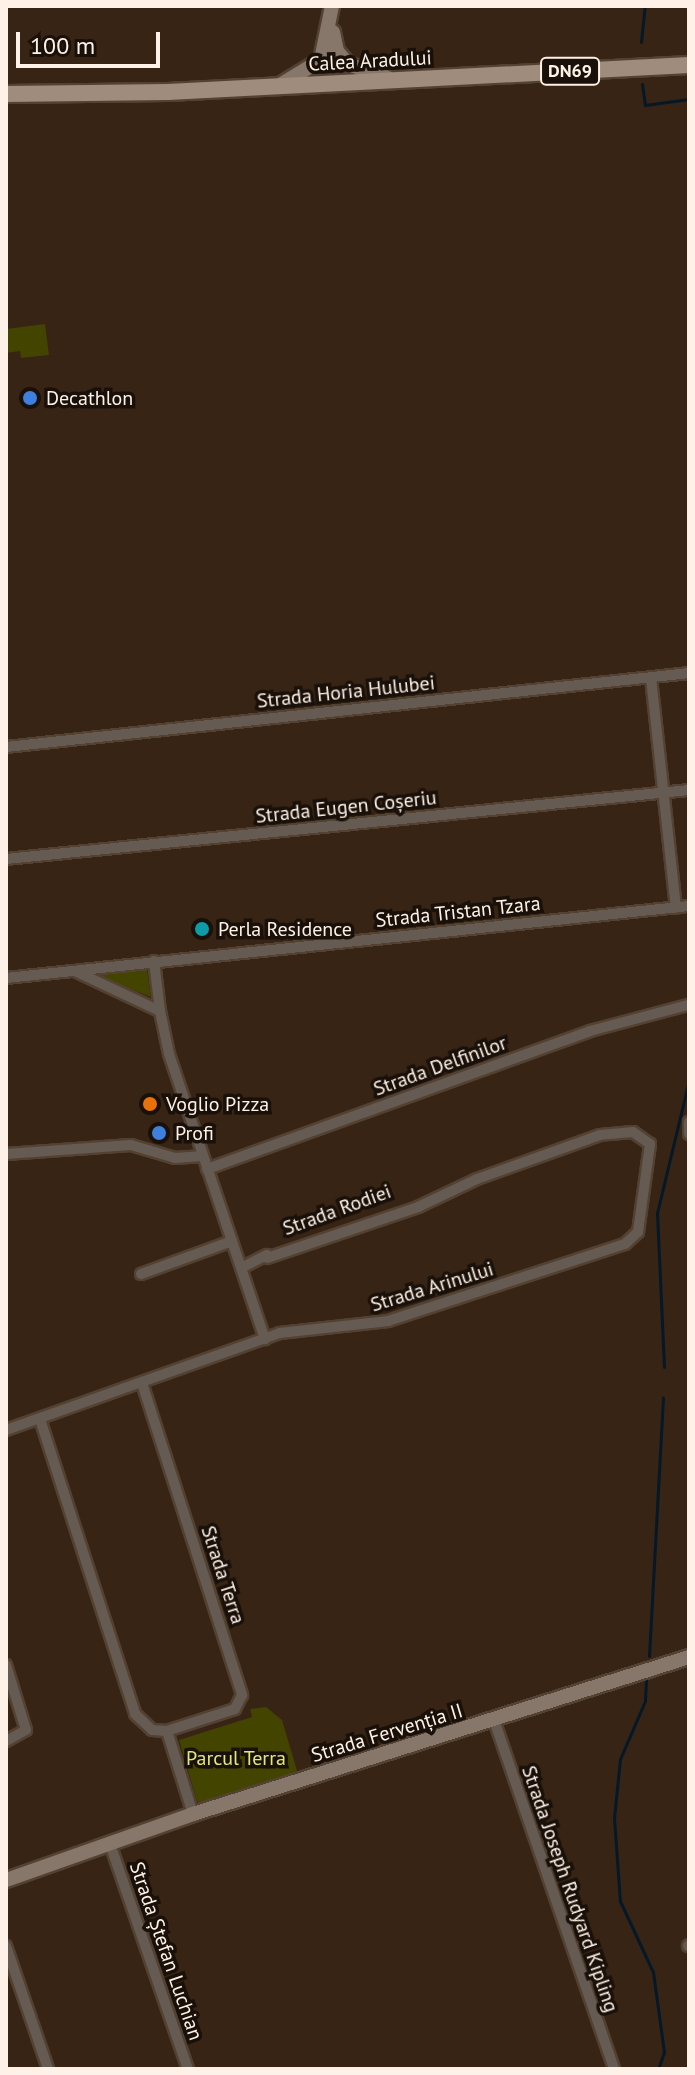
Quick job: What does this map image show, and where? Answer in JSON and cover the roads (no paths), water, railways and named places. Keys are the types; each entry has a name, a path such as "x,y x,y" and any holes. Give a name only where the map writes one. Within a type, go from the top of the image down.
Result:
{"main road":[{"name":"Calea Aradului","path":"6,94 276,86 689,65"}],"street":[{"path":"276,86 321,60 331,27 332,6"},
{"path":"331,27 337,51 348,64 392,80"},
{"name":"Strada Horia Hulubei","path":"6,747 689,673"},
{"path":"651,678 676,908"},
{"name":"Strada Eugen Coșeriu","path":"6,859 689,790"},
{"name":"Strada Tristan Tzara","path":"6,978 689,906"},
{"path":"154,961 160,1011 207,1169 265,1339"},
{"path":"77,972 160,1011"},
{"name":"Strada Delfinilor","path":"207,1169 590,1031 688,1005"},
{"path":"689,1122 689,1134"},
{"name":"Strada Rodiei","path":"241,1268 607,1137 633,1132 648,1140"},
{"name":"Strada Arinului","path":"6,1430 265,1339 305,1327 363,1327 388,1321 631,1241 638,1232 648,1140"},
{"path":"6,1154 131,1145 175,1158 203,1156"},
{"path":"141,1274 232,1241"},
{"name":"Strada Terra","path":"142,1383 242,1695 235,1709 167,1731"},
{"path":"40,1419 135,1714 152,1730 167,1731 193,1814"},
{"name":"Strada Fervenția II","path":"6,1880 193,1814 689,1657"},
{"path":"6,1665 26,1726 24,1733 6,1741"},
{"name":"Strada Joseph Rudyard Kipling","path":"494,1720 614,2069"},
{"name":"Strada Ștefan Luchian","path":"110,1844 188,2069"},
{"path":"6,1946 48,2069"}],"waterway":[{"path":"641,42 645,6"},
{"path":"642,84 645,105 689,99"},
{"path":"664,1367 657,1213 689,1080"},
{"path":"649,1656 663,1397"},
{"path":"646,1680 645,1701 620,1759 614,1818 620,1901 653,1972 664,2052 658,2069"}],"place":[{"name":"Decathlon","path":"30,398"},
{"name":"Perla Residence","path":"202,929"},
{"name":"Voglio Pizza","path":"150,1104"},
{"name":"Profi","path":"159,1133"}],"park label":[{"name":"Parcul Terra","path":"236,1758"}]}
